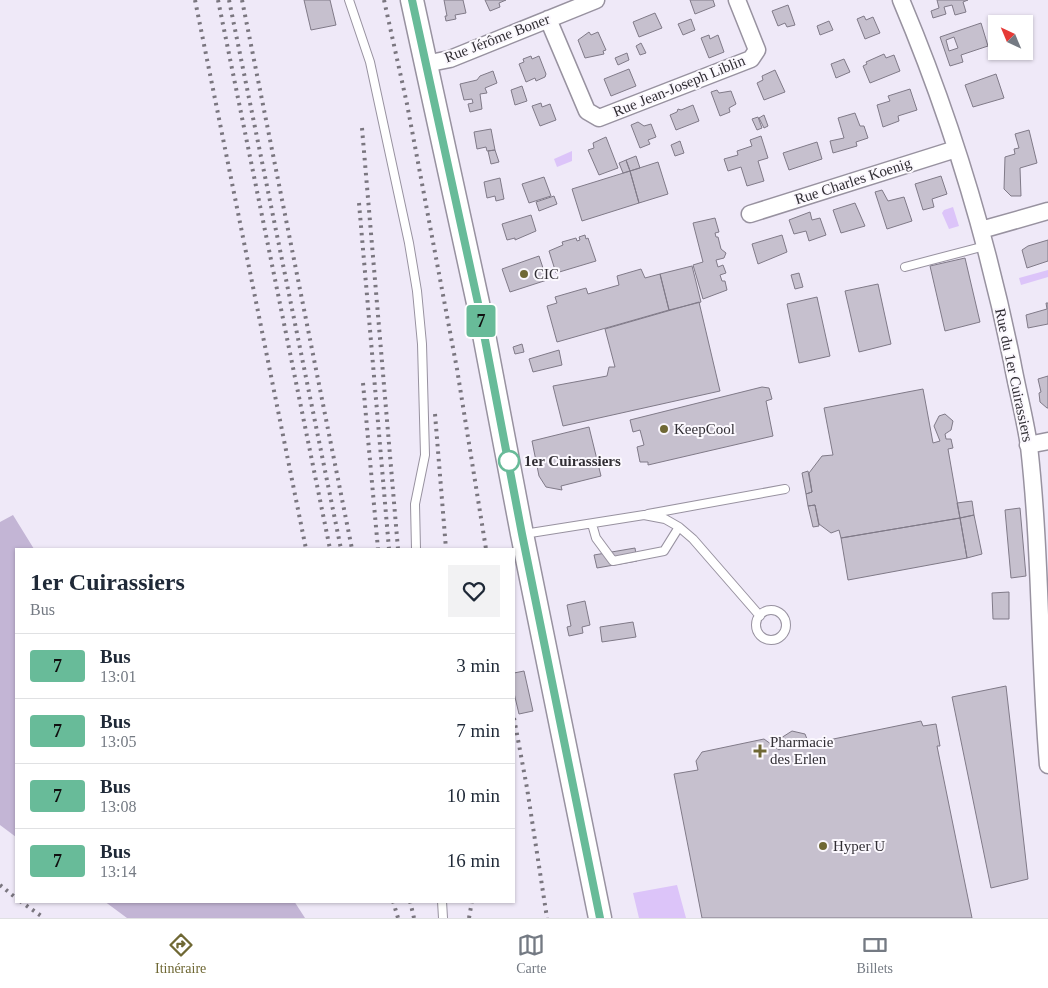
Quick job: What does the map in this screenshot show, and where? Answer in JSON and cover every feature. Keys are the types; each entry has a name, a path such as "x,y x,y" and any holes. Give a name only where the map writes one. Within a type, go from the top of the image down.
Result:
{"main road":[{"path":"412,0 478,303 522,534 600,918"}],"street":[{"name":"Rue Jérôme Boner","path":"425,64 450,58 596,0"},
{"name":"Rue Jean-Joseph Liblin","path":"548,19 587,111 599,118 751,59 757,50 737,0"},
{"name":"Rue du 1er Cuirassiers","path":"901,0 956,149 983,238 1005,330 1028,445 1039,576 1043,708 1048,765"},
{"name":"Rue Charles Koenig","path":"750,214 956,149"},
{"path":"983,238 1048,212"},
{"path":"1028,445 1048,441"}],"lane":[{"path":"349,0 370,62 409,243 417,291 422,344 424,455 415,504 416,548"},
{"path":"905,266 983,238"},
{"path":"522,534 592,524 785,489"},
{"path":"644,515 665,519 679,526 693,539 760,616"},
{"path":"592,524 596,538 613,561 664,551 679,526"},
{"path":"442,903 443,918"}],"shaded area":[{"path":"572,151 572,161 557,167 554,159"},
{"path":"953,207 959,226 949,229 942,213 944,210"},
{"path":"1048,270 1048,277 1021,285 1019,278"},
{"path":"13,515 33,548 15,548 15,836 0,825 0,522"},
{"path":"677,885 686,918 639,918 633,893"},
{"path":"107,903 295,903 305,918 127,918"}],"building":[{"path":"304,0 330,0 336,25 311,30"},
{"path":"444,0 463,0 466,13 455,15 456,19 446,21"},
{"path":"485,0 506,0 499,3 500,7 490,11"},
{"path":"690,0 713,0 715,6 695,14"},
{"path":"937,0 968,0 963,2 966,12 955,15 952,5 944,7 946,14 933,18 931,11 939,8"},
{"path":"788,5 795,25 787,27 785,23 778,26 772,11"},
{"path":"655,13 662,28 639,37 633,22"},
{"path":"864,16 866,20 873,17 880,33 865,39 857,19"},
{"path":"691,19 695,30 683,35 678,24"},
{"path":"829,21 833,30 820,35 817,26"},
{"path":"981,23 988,46 961,55 963,62 950,66 940,37","holes":["954,37 958,48 949,51 946,40"]},
{"path":"589,32 591,35 598,32 606,50 603,51 604,54 585,58 578,40"},
{"path":"709,35 710,39 718,35 724,52 709,58 701,38"},
{"path":"641,43 646,53 640,55 636,46"},
{"path":"627,53 629,60 618,65 615,58"},
{"path":"884,54 886,58 894,55 900,71 870,83 863,66 867,64 866,62"},
{"path":"531,56 532,59 539,56 546,74 545,77 536,81 535,78 526,82 519,64 524,62 523,59"},
{"path":"844,59 850,72 836,78 831,64"},
{"path":"629,69 636,86 611,96 604,79"},
{"path":"775,70 785,92 764,100 757,83 763,80 762,76"},
{"path":"493,71 497,83 485,88 487,93 480,94 482,109 470,112 468,104 473,103 472,99 464,100 460,84 477,80 480,76"},
{"path":"996,74 1004,98 973,107 965,85"},
{"path":"522,86 527,101 515,105 511,90"},
{"path":"910,89 917,110 898,116 899,121 883,127 877,105 890,101 888,96"},
{"path":"717,90 719,93 731,91 736,104 729,108 730,112 720,116 711,92"},
{"path":"541,103 542,107 550,104 556,120 540,126 532,106"},
{"path":"693,105 699,121 676,130 670,115 677,112 678,109 681,110"},
{"path":"855,113 860,126 864,126 868,138 856,142 857,146 833,153 830,141 844,138 838,118"},
{"path":"764,115 768,126 764,128 759,118"},
{"path":"758,117 762,128 757,130 752,119"},
{"path":"638,122 644,126 651,124 656,137 648,140 650,144 640,148 631,125"},
{"path":"491,129 495,150 487,151 486,147 477,149 474,132"},
{"path":"1029,130 1037,163 1020,168 1021,196 1011,196 1004,189 1005,157 1015,154 1014,149 1019,148 1015,134"},
{"path":"761,136 768,158 758,161 764,181 747,186 741,167 728,171 724,159 738,155 737,151 752,146 750,140"},
{"path":"606,137 618,168 599,175 588,150 594,148 593,143"},
{"path":"680,141 684,153 675,156 671,145"},
{"path":"817,142 822,159 789,170 783,153"},
{"path":"495,150 499,162 491,164 488,151"},
{"path":"636,156 640,168 630,171 626,160"},
{"path":"626,160 630,171 623,173 619,163"},
{"path":"658,162 668,194 639,203 630,171"},
{"path":"630,171 639,203 582,221 572,189"},
{"path":"941,176 947,194 932,199 934,207 923,210 915,184"},
{"path":"544,177 551,196 529,203 522,184"},
{"path":"500,178 504,199 496,201 495,196 487,198 484,182"},
{"path":"882,190 888,201 904,197 912,221 887,229 875,192"},
{"path":"554,196 557,204 539,211 536,202"},
{"path":"855,203 865,226 841,233 833,210"},
{"path":"810,212 812,220 820,218 826,235 809,241 806,231 794,234 789,220"},
{"path":"531,215 536,231 515,240 515,238 507,240 502,224"},
{"path":"715,218 719,232 715,233 716,237 718,237 721,249 726,253 724,258 716,260 718,267 723,265 726,273 720,275 722,281 725,281 727,290 703,299 693,265 703,262 693,223"},
{"path":"585,235 586,239 588,238 596,261 556,273 549,251 563,245 562,242 576,238 577,241 580,240 579,237"},
{"path":"782,235 787,252 758,264 752,244"},
{"path":"1048,240 1048,261 1027,268 1022,250 1028,246"},
{"name":"CIC","path":"539,256 547,280 510,292 502,269"},
{"path":"965,258 980,322 945,331 930,266"},
{"path":"692,266 701,302 669,310 660,274"},
{"path":"641,269 645,278 660,274 669,310 557,342 547,306 557,303 555,297 586,288 588,294 619,285 617,276"},
{"path":"799,273 803,287 795,289 791,275"},
{"path":"878,284 891,344 859,352 845,291"},
{"path":"817,297 830,356 799,363 787,304"},
{"path":"699,302 720,391 563,426 553,386 607,376 609,367 615,367 605,329"},
{"path":"1046,303 1048,303 1048,324 1028,328 1026,315 1047,309"},
{"path":"522,344 524,352 515,354 513,347"},
{"path":"559,350 562,365 533,372 529,359"},
{"path":"1048,376 1047,408 1040,402 1039,393 1041,392 1038,379"},
{"path":"762,387 769,388 772,399 766,401 773,436 648,465 648,462 640,462 637,447 644,445 640,430 633,432 630,420"},
{"path":"923,389 933,443 940,441 934,426 939,416 945,414 953,421 951,430 945,434 946,439 951,439 953,448 948,449 960,518 841,538 839,530 831,533 819,524 815,505 808,506 806,494 812,492 809,473 822,456 833,455 824,408"},
{"path":"589,427 601,476 561,486 562,490 546,487 539,476 532,441"},
{"path":"808,471 812,492 806,494 802,473"},
{"path":"972,501 974,515 960,518 957,503"},
{"path":"815,505 819,526 813,527 808,506"},
{"path":"1020,508 1026,576 1011,578 1005,510"},
{"path":"974,515 982,554 967,558 960,518"},
{"path":"960,518 967,558 848,580 841,538"},
{"path":"635,548 637,561 597,568 594,555"},
{"path":"1009,592 1009,619 993,619 992,593"},
{"path":"585,601 590,625 582,627 583,633 569,636 567,627 571,626 567,605"},
{"path":"633,622 636,637 602,642 600,627"},
{"path":"524,671 533,711 519,714 515,697 515,673"},
{"path":"1006,686 1028,879 991,888 952,697"},
{"name":"Hyper U","path":"921,721 923,726 936,724 940,746 937,746 972,918 702,918 674,774 698,770 696,761 702,752 764,739 779,750 782,748 781,738 792,731 805,734 809,744"}],"railway":[{"path":"195,0 306,548"},
{"path":"218,0 330,548"},
{"path":"229,0 341,548"},
{"path":"242,0 352,548"},
{"path":"384,0 407,104 457,369 486,548"},
{"path":"362,128 398,548"},
{"path":"359,203 389,548"},
{"path":"363,383 378,548"},
{"path":"435,414 446,548"},
{"path":"515,723 547,918"},
{"path":"0,885 15,897"},
{"path":"23,903 44,918"},
{"path":"394,903 398,918"},
{"path":"410,903 414,918"},
{"path":"469,918 472,903"}],"bus line":[{"name":"7","path":"412,0 478,303 522,534 600,918"}],"place":[{"name":"CIC","path":"524,274"},
{"name":"KeepCool","path":"664,429"},
{"name":"1er Cuirassiers","path":"509,461"},
{"name":"Pharmacie des Erlen","path":"760,751"},
{"name":"Hyper U","path":"823,846"}]}
